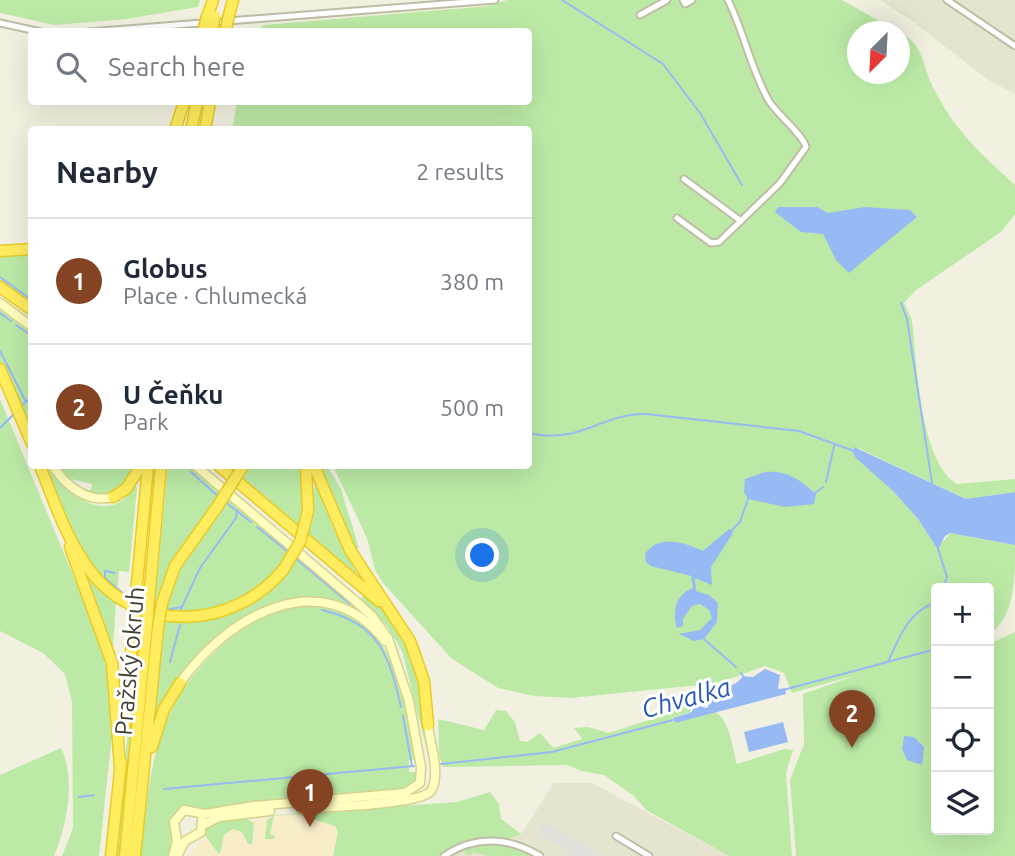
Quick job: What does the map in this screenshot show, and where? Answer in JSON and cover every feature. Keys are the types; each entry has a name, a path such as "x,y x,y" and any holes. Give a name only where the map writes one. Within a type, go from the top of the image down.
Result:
{"highway":[{"path":"208,28 213,0"},
{"path":"211,16 219,0"},
{"path":"226,28 233,0"},
{"path":"176,126 183,105"},
{"path":"192,126 196,105"},
{"path":"207,126 210,105"},
{"path":"0,248 28,247"},
{"path":"0,287 28,307"},
{"path":"0,369 28,435"},
{"path":"41,469 74,545 94,576 122,600 150,613 188,618 225,612 258,594 283,570 300,542 308,511 306,469"},
{"path":"113,497 126,489 139,469"},
{"name":"Pražský okruh","path":"111,856 148,469"},
{"name":"Pražský okruh","path":"125,856 152,626 149,598 161,469"},
{"path":"223,469 373,595 402,626"},
{"path":"135,856 145,768 152,626 175,566 241,469"},
{"path":"315,469 351,550 402,626 420,667 428,725"},
{"path":"55,503 112,663 120,767"},
{"path":"145,768 164,709 180,682"}],"main road":[{"path":"0,303 28,324"},
{"path":"56,469 79,492 95,498 113,497"},
{"path":"175,856 175,820 180,812 205,814 253,806 399,794 414,790 421,780 421,767 402,675 392,645 372,616 200,469"},
{"path":"180,682 209,648 239,624 267,609 298,603 328,605 365,622 389,647 402,675"},
{"path":"175,856 181,846 199,834 203,825 213,818 424,796 430,792 434,780 428,725"},
{"path":"197,812 203,825"},
{"path":"176,830 180,836 190,839"}],"street":[{"path":"139,28 495,0"},
{"path":"640,15 667,0"},
{"path":"683,0 685,4 692,0"},
{"path":"677,218 714,244 782,180 806,144 769,101 728,0"},
{"path":"950,2 962,0"},
{"path":"950,2 1015,46"},
{"path":"0,23 28,29"},
{"path":"684,179 741,221"},
{"path":"616,836 649,856"},
{"path":"446,855 466,844 488,840 508,841 540,856"},
{"path":"446,855 460,856"}],"shaded area":[{"path":"880,0 1015,0 1015,94 988,80 915,23"},
{"path":"554,783 592,783 729,856 445,856 448,850 470,840 490,837 510,839 521,834"},
{"path":"337,809 341,830 336,856 188,856 214,825"},
{"path":"544,821 601,854 600,856 565,856 568,850 538,833"}],"green space":[{"path":"0,0 200,0 198,7 126,19 55,25 0,13"},
{"path":"507,0 842,0 879,21 847,21 847,84 910,84 910,39 913,42 940,101 958,128 1015,185 1015,214 1001,232 916,290 904,303 912,320 918,384 927,433 944,472 957,484 1015,479 1015,492 966,499 858,448 853,453 918,519 937,549 950,533 1015,545 1012,596 1004,618 994,630 994,583 931,583 931,835 994,835 994,642 1015,632 1015,856 796,856 790,780 804,744 803,694 857,675 792,693 784,673 765,666 719,683 571,698 535,696 498,688 452,659 383,583 375,570 367,538 334,469 532,469 532,126 233,126 236,105 532,105 532,28 260,28 263,25 488,6"},
{"path":"28,254 28,301 0,281 0,255"},
{"path":"0,310 28,331 28,427 0,361"},
{"path":"0,399 96,631 110,681 112,735 99,856 62,856 73,828 72,702 65,674 43,653 0,631"},
{"path":"45,469 75,495 99,506 112,505 124,499 135,486 137,488 129,572 119,571 117,592 92,564 65,517"},
{"path":"59,469 136,469 126,484 113,493 97,494 77,488 91,490 92,484 71,479"},
{"path":"168,469 194,469 222,492 173,562 159,600 155,599"},
{"path":"248,469 302,469 305,486 303,519 312,521 315,482 334,530 357,574 243,479"},
{"path":"319,469 329,469 341,489 359,548 356,549"},
{"path":"230,499 365,615 341,603 316,598 291,599 244,617 203,648 182,673 154,716 164,620 203,621 232,613 259,597 288,574 279,568 246,598 204,613 165,612 173,580 189,552"},
{"path":"83,569 116,601 113,648"},
{"path":"366,592 384,611 407,649 419,689 429,759 402,651 388,627 361,598"},
{"path":"301,606 332,610 357,620 375,635 398,679 416,759 409,760 409,772 418,772 415,782 403,789 389,792 203,811 181,810 175,813 172,819 169,856 140,856 147,798 158,744 179,696 196,672 236,634 266,616"},
{"path":"138,625 133,727 120,856 116,856"},
{"path":"700,692 710,697 705,705 691,705 690,712 672,718 674,723 713,711 727,726 737,764 784,749 793,750 786,773 792,856 729,856 646,810 634,796 604,775 581,771 567,765 443,767 439,755 438,719 484,730 496,710 506,711 515,722 520,741 527,742 540,733 553,748 582,739 574,728 588,727 609,733 667,714 682,699"},
{"path":"61,748 66,760 69,788 63,830 54,856 0,856 0,775"},
{"path":"490,792 499,804 501,819 521,834 510,839 490,837 470,840 439,856 333,856 338,832 335,826 296,814 274,816 270,834 275,836 274,839 265,839 267,820 275,815 457,802"},
{"path":"244,818 254,823 252,845 248,844 242,832 233,829 224,835 220,854 217,852 205,835 208,825"},
{"path":"495,843 534,856 488,856 473,852 470,856 464,853 467,848"}],"water":[{"path":"778,207 817,207 828,213 865,207 910,210 917,217 849,273 836,260 823,234 801,232 775,212"},
{"path":"854,447 966,499 1015,492 1015,545 950,533 945,536 938,550 918,519 893,491 856,458"},
{"path":"765,472 787,474 799,480 816,494 814,504 785,507 748,499 744,492 745,479"},
{"path":"729,529 733,531 732,535 711,567 712,585 695,578 696,591 709,595 718,603 717,622 704,639 694,641 679,634 700,630 712,618 709,610 700,604 692,606 683,619 683,626 677,628 677,604 683,594 693,588 691,576 651,566 646,562 645,554 657,544 665,542 680,543 703,551"},
{"path":"765,669 780,675 778,689 785,688 786,694 675,723 673,718 692,712 694,705 707,708 719,689 733,684 743,676 753,677"},
{"path":"783,722 788,742 749,752 744,732"},
{"path":"904,736 914,737 924,747 922,765 907,760 902,749"}],"waterway":[{"path":"562,0 663,64 700,113 742,185"},
{"path":"0,277 28,297"},
{"path":"901,303 907,319 932,483"},
{"path":"0,313 11,321"},
{"path":"16,325 28,333"},
{"path":"0,351 26,402"},
{"path":"23,404 28,400"},
{"path":"532,434 562,435 616,418 646,414 799,431 854,451"},
{"path":"0,428 13,415"},
{"path":"826,482 834,446"},
{"path":"191,472 220,498"},
{"path":"815,493 823,487"},
{"path":"732,530 740,522 748,499"},
{"path":"224,501 251,522"},
{"path":"181,609 200,568 236,518 237,510"},
{"path":"257,527 288,552"},
{"path":"938,549 947,577 945,583"},
{"path":"295,558 350,604"},
{"path":"115,573 105,571 105,578 125,595"},
{"path":"888,662 906,626 919,612 931,605"},
{"path":"166,610 181,607"},
{"path":"322,610 357,623 378,644 392,672 401,707"},
{"path":"170,662 180,625"},
{"path":"704,639 736,667"},
{"name":"Chvalka","path":"783,690 931,650"},
{"path":"403,716 412,766"},
{"name":"Chvalka","path":"441,764 552,752 673,720"},
{"name":"Chvalka","path":"164,789 414,766"},
{"name":"Chvalka","path":"79,797 94,795"}],"place":[{"name":"U Čeňku","path":"852,748"},
{"name":"Globus","path":"310,827"}]}
